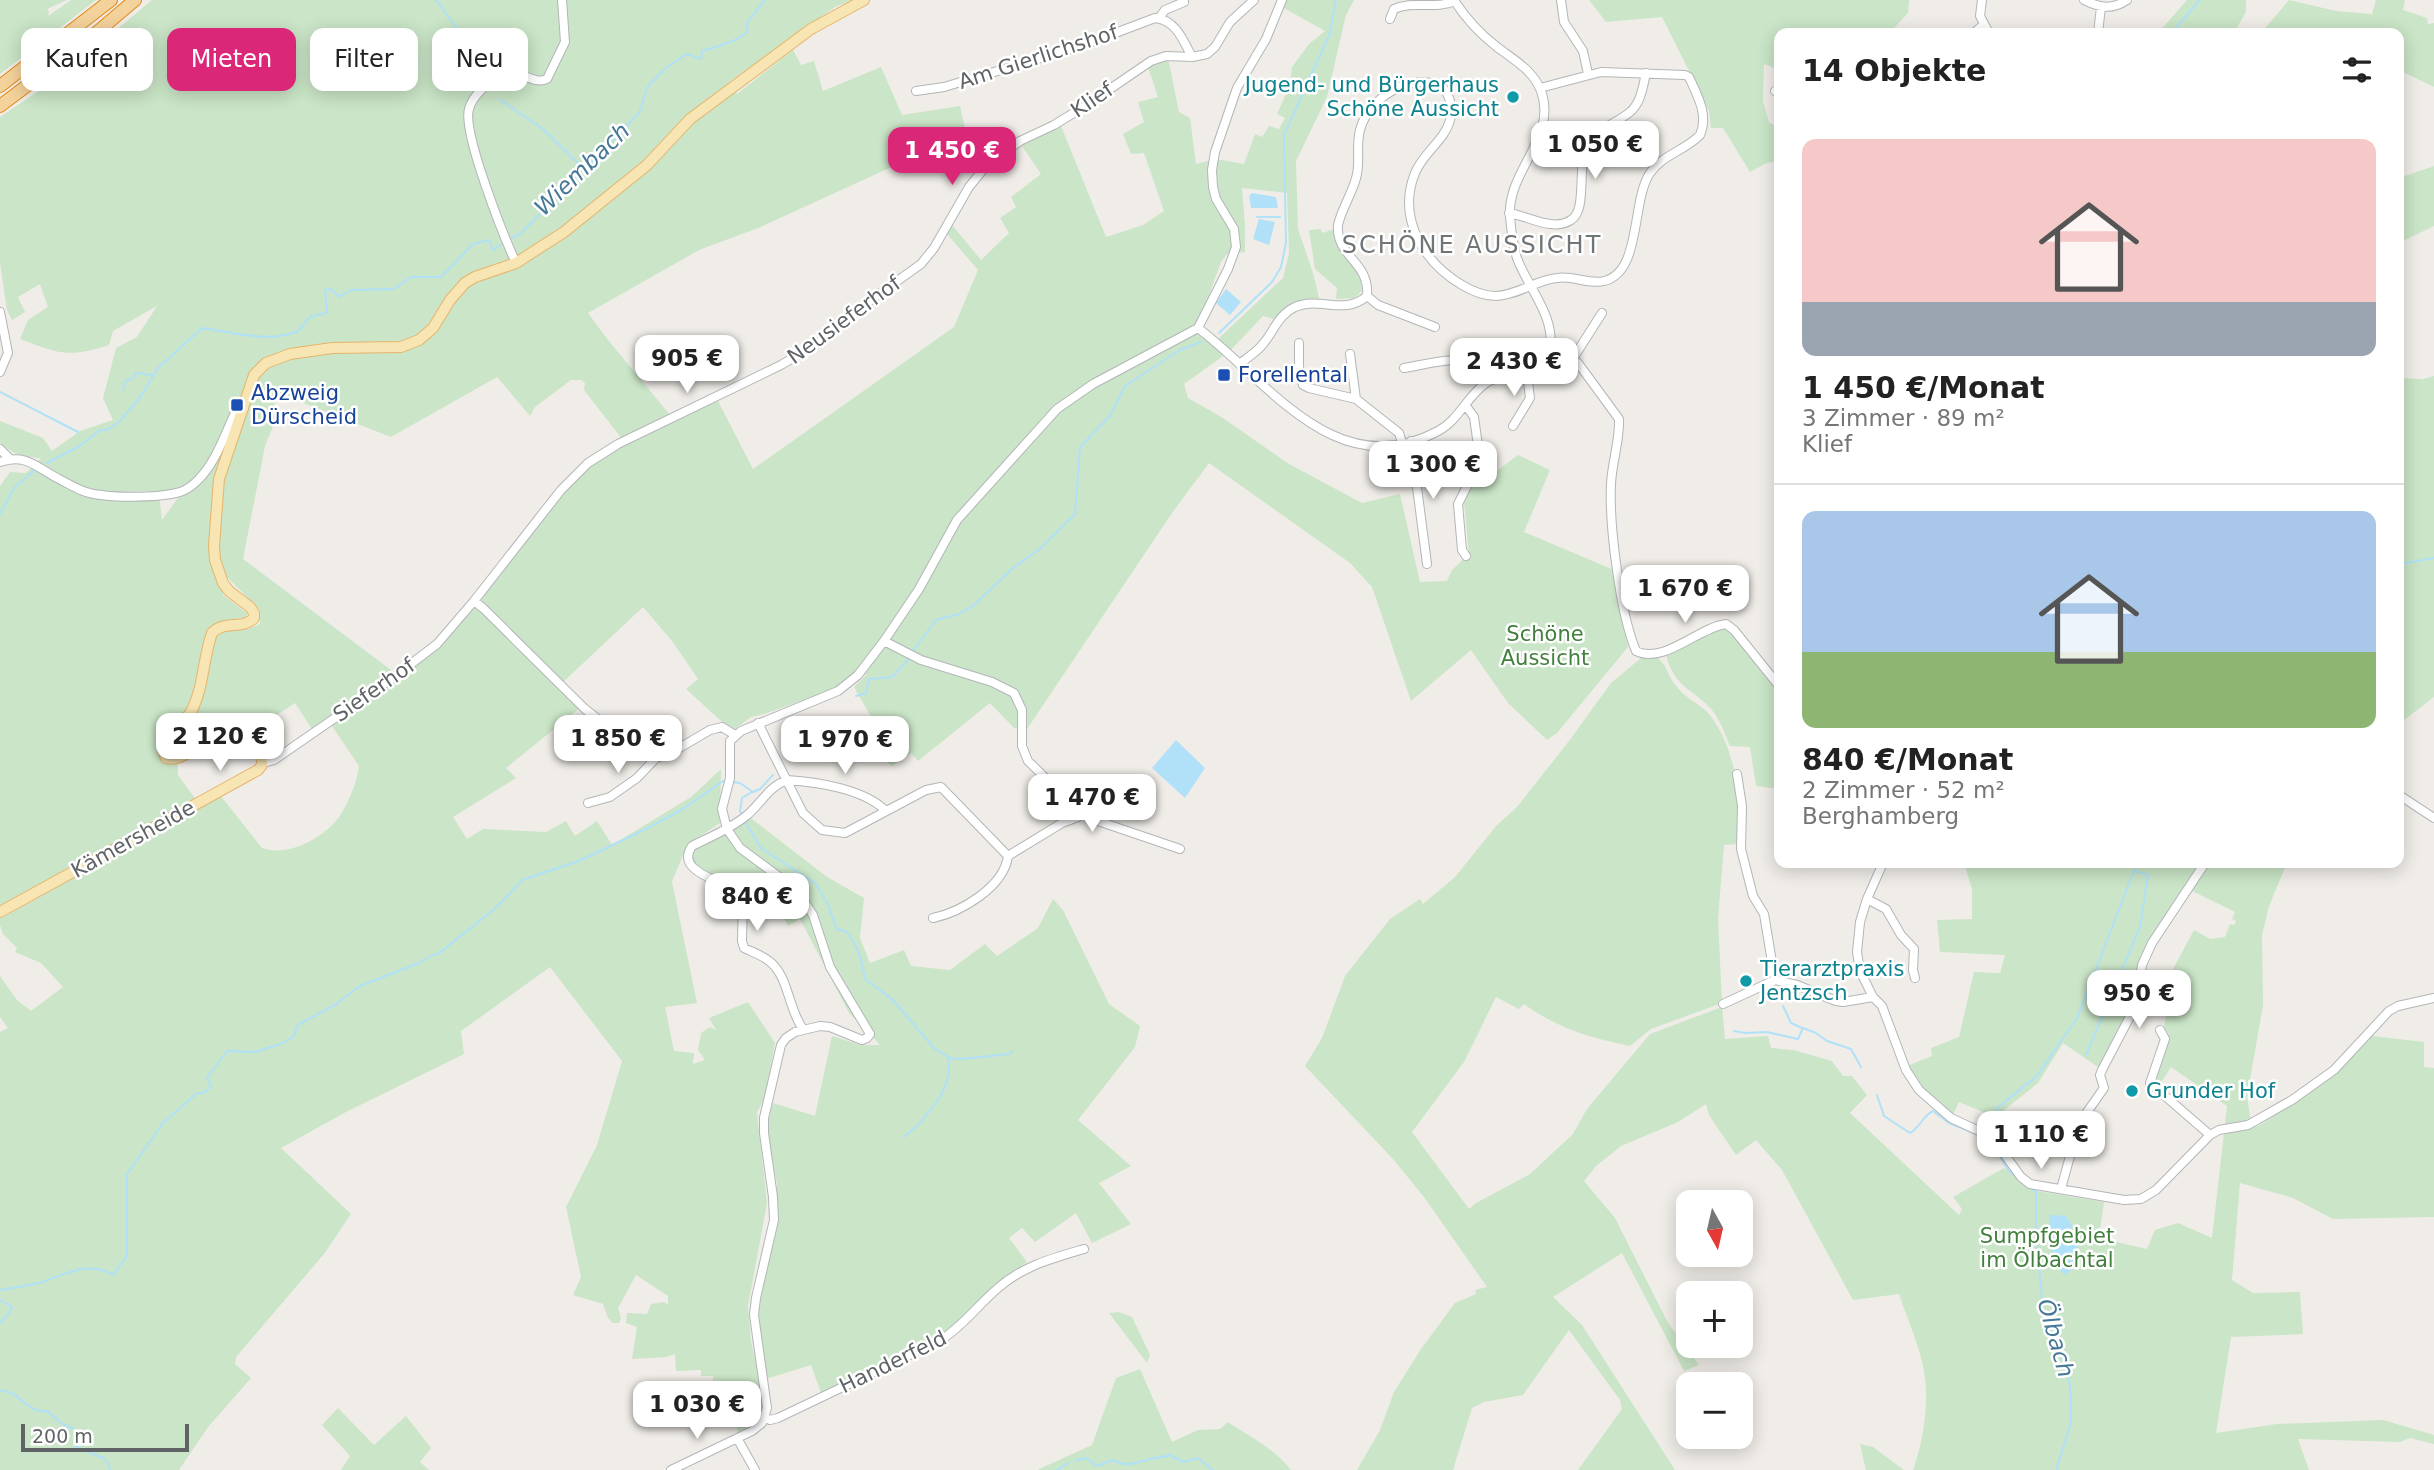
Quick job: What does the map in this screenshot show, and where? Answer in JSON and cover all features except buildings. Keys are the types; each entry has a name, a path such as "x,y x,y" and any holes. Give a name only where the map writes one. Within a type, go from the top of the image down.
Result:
{"highway":[{"path":"0,86 111,0"},
{"path":"0,106 89,39 135,0"}],"main road":[{"path":"263,763 261,755 246,735 239,728 229,726 217,730 175,758 166,758 163,751 165,743 186,720 195,703 212,633 220,626 248,623 254,618 250,607 223,583 217,568 214,546 219,478 254,375 266,363 278,358 351,347 401,347 427,335 450,300 465,284 475,277 516,262 564,232 654,158 690,119 811,29 864,0"},
{"name":"Kämersheide","path":"0,912 258,770 263,763"}],"street":[{"path":"516,262 473,146 468,110 481,90 504,72 538,81 547,79 565,42 562,0"},
{"name":"Klief","path":"946,229 979,173 1020,141 1062,120 1151,61 1166,56 1192,57 1207,54 1215,47 1230,22 1254,0"},
{"path":"671,1470 758,1427 765,1418 766,1394 754,1315 774,1220 764,1133 766,1111 782,1043 803,1029 820,1026 831,1027 862,1040 870,1034 830,967 813,915 802,898 786,882 746,853 727,830 722,809 729,783 729,748 735,735 846,686 858,675 919,589 957,520 1057,409 1093,384 1198,328 1228,269 1236,247 1234,229 1216,199 1213,187 1215,152 1237,88 1266,39 1282,0"},
{"path":"1198,328 1283,404 1318,429 1360,443 1386,446 1437,432 1449,425 1486,383 1500,377 1527,373 1539,367 1549,351 1549,331 1517,257 1509,213 1513,190 1535,146 1543,122 1544,105 1540,88 1526,69 1478,31 1455,0 1442,5 1405,3 1394,9 1390,19"},
{"path":"1561,0 1564,22 1583,51 1588,74"},
{"path":"1982,0 1980,16 1985,28"},
{"path":"2084,0 2101,7 2119,5 2127,0"},
{"name":"Am Gierlichshof","path":"916,91 944,87 1081,46 1159,18 1165,10 1184,2"},
{"path":"2099,28 2101,7"},
{"path":"1159,18 1178,31 1192,57"},
{"path":"1980,28 1983,25"},
{"path":"1238,364 1257,351 1277,321 1289,310 1308,304 1351,306 1367,296 1368,285 1364,274 1343,247 1338,233 1341,214 1357,175 1360,130 1369,110 1384,96 1406,85 1421,82 1437,84 1444,89 1450,100 1450,121 1419,164 1411,188 1411,219 1419,244 1444,273 1482,295 1505,295 1556,278 1598,282 1614,277 1627,260 1642,192 1650,174 1660,162 1700,135 1704,118 1702,108 1689,77 1685,75 1612,72 1588,74 1540,88"},
{"path":"1509,213 1552,224 1567,223 1576,217 1580,209 1581,162 1588,145 1604,127 1631,112 1642,91 1646,73"},
{"name":"Neusieferhof","path":"474,601 561,489 588,463 618,444 807,351 865,304 921,264 946,229"},
{"path":"1367,296 1378,305 1435,327"},
{"path":"0,312 8,353 0,372"},
{"path":"1572,360 1602,313"},
{"path":"1299,343 1299,369 1303,385 1356,399 1407,442 1427,564"},
{"path":"1549,351 1578,363 1619,419 1612,466 1612,515 1624,608 1635,648 1647,654 1662,652 1726,624 1734,630 1774,680"},
{"path":"1350,354 1356,399"},
{"path":"1404,368 1455,360 1466,362 1486,383"},
{"path":"1513,426 1530,398 1527,373"},
{"path":"1466,406 1475,417 1480,460 1458,504 1462,550 1466,556"},
{"path":"0,462 10,459 26,460 85,492 122,496 182,492 204,473 220,447 237,409 244,408"},
{"path":"0,449 10,459"},
{"path":"474,601 585,709 603,723 635,740 656,758"},
{"name":"Sieferhof","path":"263,763 274,760 427,653 474,601"},
{"path":"884,641 921,660 992,682 1014,694 1023,710 1022,746 1028,761 1081,813 1180,849"},
{"path":"758,723 803,813 811,822 829,832 845,833 926,790 941,787 1009,856"},
{"path":"588,803 610,797 629,785 656,758 669,754 718,727 726,728 735,735"},
{"path":"1737,774 1742,806 1741,849 1753,896 1764,914 1775,980"},
{"path":"803,1029 793,1014 780,973 770,961 744,948 741,895 695,871 691,866 688,851 692,846 727,830 758,806 777,783 787,780 859,793 878,803 886,811"},
{"path":"2404,798 2434,818"},
{"path":"933,918 971,901 996,883 1007,865 1009,856 1081,813"},
{"path":"1881,868 1867,899 1857,942 1857,963 1873,998 1882,1006 1906,1070 1919,1090 1951,1118 1992,1137 2026,1181 2124,1200 2146,1198 2210,1135 2219,1130 2248,1125 2292,1100 2334,1070 2389,1011 2398,1006 2434,998"},
{"path":"2061,1189 2076,1134 2085,1115 2104,1088 2100,1076 2102,1070 2138,998 2140,977 2147,954 2161,927 2201,868"},
{"path":"1867,899 1886,909 1901,935 1914,949 1915,978"},
{"path":"1723,1004 1775,980 1797,985 1836,1001 1873,998"},
{"path":"2160,1030 2165,1039 2150,1083 2210,1135"},
{"name":"Handerfeld","path":"765,1418 781,1417 942,1340 959,1328 998,1288 1016,1275 1042,1261 1084,1249"},
{"path":"737,1438 755,1470"}],"green space":[{"path":"0,0 67,0 47,9 48,16 71,0 96,0 60,28 21,28 21,58 0,74"},
{"path":"152,0 559,0 567,42 564,0 853,0 835,7 729,82 737,94 793,50 801,65 814,61 823,91 881,67 902,115 960,106 966,133 758,228 699,250 588,313 670,415 622,439 584,390 585,383 581,380 571,380 535,407 530,416 497,377 391,437 301,402 274,397 276,419 265,446 243,559 395,673 312,729 295,703 250,733 224,722 177,754 178,775 197,801 5,907 4,917 220,795 262,848 282,850 312,840 329,828 344,810 359,766 330,723 390,682 474,606 482,609 580,708 506,768 516,778 453,817 467,839 483,829 546,832 566,821 575,836 597,821 612,845 691,797 721,769 720,823 687,845 672,882 697,1003 665,1007 674,1051 694,1053 693,1064 705,1060 698,1050 701,1033 710,1027 716,1030 709,1018 748,1002 775,1043 764,1100 757,1112 767,1203 748,1306 757,1368 763,1349 757,1315 777,1217 777,1183 769,1146 768,1123 773,1103 815,1116 832,1036 861,1045 880,1045 849,1013 800,919 788,926 767,882 741,895 728,884 700,869 689,858 694,848 748,816 827,877 864,898 860,938 870,963 904,950 911,966 950,970 985,944 997,956 1038,928 1053,899 1063,910 1109,1004 1140,1026 1135,1047 1078,1120 1131,1166 1099,1183 1131,1224 1092,1243 1076,1213 1035,1242 1022,1228 1009,1238 1027,1262 994,1285 943,1336 821,1393 811,1365 760,1381 762,1407 759,1417 738,1433 734,1415 712,1410 713,1376 701,1376 701,1370 676,1371 675,1354 632,1359 637,1327 626,1323 627,1313 647,1314 651,1304 664,1302 668,1305 668,1296 636,1275 618,1308 621,1318 619,1323 613,1323 603,1304 573,1295 581,1277 566,1207 597,1145 622,1061 550,967 461,1031 464,1054 346,1112 281,1148 351,1214 324,1254 236,1357 235,1364 251,1378 208,1427 179,1470 0,1470 0,1032 8,1028 0,1017 0,976 17,1000 31,1011 63,987 41,963 15,952 17,948 3,934 0,925 0,486 10,472 26,473 41,458 19,455 0,443 0,421 43,438 52,451 80,431 113,420 103,398 116,348 137,337 157,306 113,331 109,345 83,352 55,351 20,339 28,320 48,307 40,284 18,297 25,312 12,320 7,310 0,263 0,117 39,91 153,91 153,28 118,28","holes":["193,482 197,487 178,498 162,520 159,494 103,492 173,491","221,571 260,610 260,624 248,629 221,631 230,620 247,617 247,613 223,595"]},
{"name":"Schöne Aussicht","path":"1285,0 1354,0 1346,15 1327,97 1296,161 1298,229 1320,302 1299,303 1273,319 1263,316 1230,351 1184,384 1188,398 1223,418 1289,464 1362,503 1400,494 1420,582 1447,581 1452,570 1469,554 1464,502 1479,471 1494,473 1518,455 1550,470 1524,532 1614,570 1628,647 1557,733 1547,740 1508,703 1471,650 1411,701 1372,587 1350,563 1209,463 1172,513 1027,729 1014,728 990,703 918,761 911,753 892,766 872,749 881,734 854,687 867,674 845,685 751,717 732,731 686,689 698,679 672,641 643,607 562,683 480,600 515,549 589,464 619,445 718,401 753,469 954,327 978,270 947,234 952,225 981,260 1009,233 1000,218 1016,207 1011,197 1041,174 1020,143 1061,126 1106,237 1143,225 1164,211 1144,153 1131,154 1123,134 1144,122 1138,102 1158,97 1148,67 1168,58 1179,112 1190,118 1196,164 1215,159 1244,164 1255,134 1262,137 1269,126 1279,129 1285,118 1277,114 1290,85 1292,67 1309,44 1325,31 1282,7","holes":["1242,188 1287,193 1289,253 1283,278 1217,340 1198,325 1221,262 1227,254 1245,252"]},
{"path":"1589,0 1909,0 1908,13 1895,28 1774,28 1774,68 1764,64 1763,101 1769,122 1774,125 1774,162 1750,172 1723,128 1711,128 1709,111 1662,17 1606,22"},
{"path":"2187,0 2246,0 2246,12 2237,28 2162,28"},
{"path":"2289,0 2336,11 2372,14 2376,0 2405,0 2403,10 2427,18 2428,24 2434,23 2434,87 2404,72 2404,28 2265,28"},
{"path":"2434,166 2434,226 2404,241 2404,176"},
{"path":"1321,229 1322,233 1335,229 1339,248 1360,273 1362,291 1354,298 1336,299 1337,288 1315,269 1309,230"},
{"path":"2434,376 2434,697 2404,720 2404,378 2423,379"},
{"path":"1721,627 1729,629 1774,684 1774,788 1756,786 1750,747 1730,746 1712,710 1674,675 1666,655"},
{"name":"Sumpfgebiet im Ölbachtal","path":"1656,657 1681,691 1710,715 1727,746 1737,794 1738,844 1724,845 1718,919 1722,1003 1651,1029 1630,1046 1574,1031 1549,1020 1524,1004 1519,1009 1496,997 1464,1062 1412,1132 1469,1209 1530,1174 1573,1134 1587,1109 1650,1034 1722,1007 1725,1039 1768,1036 1771,1048 1793,1050 1832,1061 1843,1076 1852,1076 1867,1095 1850,1113 1959,1215 1962,1209 1953,1197 2004,1168 2037,1191 2104,1202 2099,1238 2147,1249 2155,1230 2178,1223 2212,1238 2227,1106 2171,1067 2159,1086 2153,1082 2169,1034 2164,1027 2174,967 2194,930 2210,939 2225,937 2230,924 2234,925 2236,921 2232,919 2235,912 2190,890 2164,926 2144,963 2140,1000 2104,1071 2063,1043 2038,1083 2003,1111 2000,1119 1959,1102 1953,1115 1934,1101 1907,1066 1932,1056 1931,1048 1959,1037 1974,972 2000,973 2005,955 1940,952 1937,920 1972,919 1972,889 1966,868 2285,868 2269,906 2262,935 2263,1005 2247,1097 2252,1128 2337,1073 2372,1036 2424,1042 2424,1067 2434,1068 2434,1217 2333,1219 2293,1198 2240,1183 2232,1280 2253,1293 2300,1292 2303,1334 2231,1337 2216,1433 2277,1424 2383,1420 2434,1435 2434,1444 2410,1438 2400,1442 2298,1439 2309,1470 1913,1470 1923,1430 1926,1389 1920,1353 1899,1294 1853,1300 1782,1170 1756,1140 1736,1155 1709,1115 1706,1104 1678,1122 1621,1146 1596,1166 1584,1181 1615,1218 1676,1334 1676,1356 1622,1253 1553,1297 1582,1325 1675,1470 1578,1470 1622,1409 1620,1400 1569,1330 1523,1395 1484,1402 1472,1408 1453,1470 1357,1470 1380,1430 1394,1392 1421,1349 1455,1303 1476,1294 1475,1290 1487,1287 1424,1197 1393,1159 1305,1066 1322,1038 1345,976 1390,919 1420,899 1423,904 1455,877 1497,825 1517,807 1611,683 1641,658"},
{"path":"1119,1312 1132,1317 1150,1355 1147,1363 1109,1313"},
{"path":"1677,1358 1694,1358 1699,1365 1684,1371"},
{"path":"1140,1369 1172,1442 1198,1430 1220,1429 1228,1422 1269,1449 1291,1470 1037,1470 1092,1445 1116,1378"},
{"path":"338,1408 374,1445 406,1416 431,1448 420,1462 429,1470 341,1470 350,1456 322,1425"},
{"path":"1860,1444 1873,1447 1904,1470 1866,1470"}],"water":[{"path":"1252,193 1276,197 1278,208 1251,208 1249,196"},
{"path":"1259,219 1275,222 1269,245 1253,239"},
{"path":"1226,289 1241,302 1230,315 1216,303"},
{"path":"1176,740 1205,768 1185,798 1152,768"},
{"path":"2050,1215 2066,1216 2072,1226 2068,1232 2069,1241 2077,1242 2080,1264 2064,1275 2051,1246"}],"waterway":[{"path":"436,0 457,28"},
{"name":"Wiembach","path":"510,239 521,233 639,113 648,86 666,68 687,54 701,59 702,51 740,38 748,31 746,24 765,0"},
{"path":"1219,333 1272,282 1281,267 1286,243 1284,135 1330,33 1336,0"},
{"path":"2175,28 2200,0"},
{"path":"499,99 543,129 583,168"},
{"path":"1257,217 1280,217"},
{"name":"Wiembach","path":"47,463 78,447 100,430 107,430 119,422 141,396 158,368 202,328 249,336 285,335 298,331 311,317 327,313 325,290 331,289 339,297 351,290 394,289 411,277 441,277 473,244 489,240 493,250 502,244"},
{"path":"913,651 936,620 959,614 974,605 1012,569 1041,548 1075,514 1080,447 1110,416 1125,386 1180,350 1201,342"},
{"path":"123,390 126,380 132,379 136,373 153,375"},
{"path":"0,392 78,432"},
{"name":"Wiembach","path":"0,514 14,488 36,469"},
{"name":"Ölbach","path":"2404,563 2434,558"},
{"path":"856,696 866,693 869,679 892,677 909,659"},
{"path":"732,782 740,783 753,792 760,789 773,775"},
{"path":"0,1290 39,1283 76,1270 94,1269 113,1275 127,1256 127,1174 163,1123 196,1094 205,1092 211,1086 207,1078 227,1051 255,1052 281,1044 293,1037 298,1025 336,1004 360,986 438,954 498,906 522,880 579,861 648,828 683,809 723,781 726,782"},
{"path":"742,815 742,798 752,792"},
{"path":"745,822 761,848 816,884 828,905 837,930 844,930 856,946 865,979 892,999 934,1048 948,1057 949,1075 941,1096 921,1122 904,1137"},
{"name":"Ölbach","path":"1992,1132 1997,1108 2037,1076 2077,1018 2135,868"},
{"path":"2086,1055 2140,927 2148,875 2135,871"},
{"path":"1783,1006 1791,1023 1802,1028"},
{"path":"1734,1031 1767,1032 1798,1039 1803,1028 1827,1041 1851,1049 1861,1067"},
{"path":"950,1058 978,1058 1009,1054 1013,1051"},
{"path":"1877,1095 1884,1116 1910,1133 1933,1111 1949,1123 1976,1134"},
{"name":"Ölbach","path":"1990,1140 2008,1170 2017,1178"},
{"name":"Ölbach","path":"2030,1187 2036,1192 2036,1235 2043,1310 2064,1362 2070,1386 2071,1423 2056,1470"},
{"path":"0,1300 12,1307 0,1323"},
{"path":"0,1390 11,1393 36,1410 47,1411 62,1424 73,1428 76,1434 75,1446 105,1459 110,1469"},
{"path":"1075,1460 1086,1458 1097,1466 1113,1460 1130,1464 1170,1455 1183,1462 1198,1458 1213,1470"},
{"path":"1057,1470 1068,1463"}],"place":[{"name":"Jugend- und Bürgerhaus Schöne Aussicht","path":"1513,97"},
{"name":"Forellental","path":"1224,375"},
{"name":"Abzweig Dürscheid","path":"237,405"},
{"name":"Tierarztpraxis Jentzsch","path":"1746,981"},
{"name":"Grunder Hof","path":"2132,1091"}],"district":[{"name":"SCHÖNE AUSSICHT","path":"1472,245"}]}
